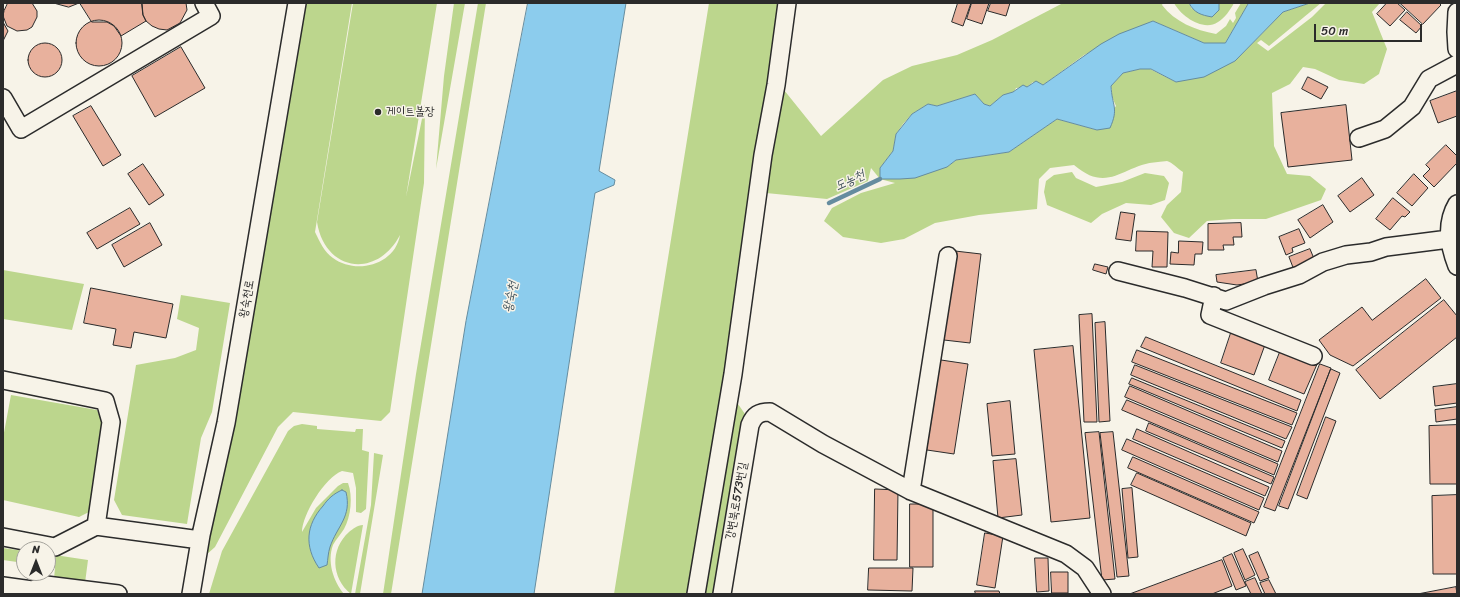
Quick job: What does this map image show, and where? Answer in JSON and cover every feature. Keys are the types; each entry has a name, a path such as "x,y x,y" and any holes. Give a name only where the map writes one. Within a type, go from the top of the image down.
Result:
{"street":[{"path":"3,98 21,129 212,16 204,3"},
{"name":"왕숙천로","path":"191,594 200,540 226,423 297,3"},
{"path":"696,594 733,374 763,155 776,85 787,3"},
{"path":"1457,12 1457,49"},
{"path":"1359,138 1385,128 1412,107 1429,79 1457,64"},
{"path":"1457,204 1453,210 1449,239 1451,251 1457,266"},
{"path":"1118,271 1214,296 1226,301 1264,286 1299,275 1323,262 1346,255 1370,252 1386,247 1449,239"},
{"path":"948,256 911,491 1066,554 1085,568 1102,594"},
{"path":"1214,296 1210,315 1313,356"},
{"path":"3,380 105,401 111,422 96,526"},
{"name":"강변북로573번길","path":"722,594 750,425 754,417 761,412 770,412 823,444 911,491"},
{"path":"3,537 55,547 96,526 200,540"},
{"path":"3,586 32,590 46,585 118,594"}],"green space":[{"path":"304,3 352,3 315,232 330,256 342,263 352,266 363,266 383,260 391,254 397,245 400,235 390,249 378,259 366,263 353,264 341,260 330,251 322,239 317,222 353,3 437,3 406,197 425,104 424,183 390,412 381,421 293,412 278,427 215,547 206,555 237,403"},
{"path":"454,3 465,3 436,169 444,76"},
{"path":"478,3 486,3 391,594 383,594 416,374"},
{"path":"709,3 781,3 691,594 614,594"},
{"path":"1063,3 1163,3 1162,5 1167,11 1179,21 1193,28 1216,34 1226,26 1230,19 1233,23 1236,18 1235,13 1241,3 1249,3 1225,43 1204,43 1153,21 1084,55 1043,85 1033,82 1027,87 1016,88 1014,92 1003,95 990,106 984,104 975,94 937,106 928,104 912,114 903,124 896,134 893,151 880,168 947,167 956,160 1009,152 1057,119 1097,130 1116,106 1112,97 1111,86 1123,73 1140,69 1150,69 1176,82 1235,61 1283,12 1310,3 1321,3 1269,46 1261,40 1257,43 1268,51 1312,17 1326,3 1380,3 1372,12 1387,49 1379,74 1364,84 1339,80 1315,69 1303,67 1290,84 1272,93 1274,146 1287,174 1310,176 1326,189 1321,200 1266,219 1207,221 1189,238 1174,233 1161,217 1167,205 1181,192 1183,172 1167,161 1146,164 1107,178 1086,174 1074,165 1050,168 1039,179 1037,209 979,215 935,223 904,239 881,243 843,237 824,221 832,208 861,193 895,183 880,179 871,168 868,181 827,199 766,193 778,117 784,90 821,136 883,80 912,66 957,55 992,40"},
{"path":"1174,3 1189,3 1192,9 1219,3 1234,3 1227,14 1220,21 1212,25 1206,25 1199,24 1187,17 1177,8"},
{"path":"1072,172 1076,178 1096,187 1122,182 1145,173 1164,176 1169,183 1165,200 1151,205 1126,203 1102,214 1091,223 1047,205 1044,192 1046,181 1054,175"},
{"path":"3,270 84,284 72,330 3,319"},
{"path":"181,295 230,303 212,412 201,438 187,524 122,515 114,500 136,365 175,358 196,350 199,328 177,319"},
{"path":"11,395 97,410 103,423 89,512 79,517 3,500 3,438"},
{"path":"733,397 745,414 714,594 700,594"},
{"path":"302,424 317,426 317,429 355,432 356,429 363,429 362,450 369,452 366,509 361,513 356,512 356,488 353,473 342,471 335,475 322,488 310,507 303,525 302,532 316,508 338,486 343,483 348,483 351,500 350,513 344,529 333,545 331,551 332,571 340,589 344,594 209,594 222,551 288,431 294,426"},
{"path":"374,453 383,455 360,594 355,594 371,505"},
{"path":"363,525 351,594 340,580 335,563 336,555 338,547 349,532 357,526"},
{"path":"3,548 16,550 16,562 3,560"},
{"path":"56,555 88,560 85,583 56,579"}],"water":[{"name":"왕숙천","path":"528,3 626,3 599,171 615,180 614,185 595,193 534,594 422,594 466,321"},
{"path":"1189,3 1219,3 1219,10 1212,17 1196,11"},
{"path":"1249,3 1310,3 1283,12 1235,61 1204,77 1176,82 1151,69 1140,69 1123,73 1111,86 1115,111 1110,128 1097,130 1057,119 1009,152 956,160 947,167 915,178 880,179 880,168 893,151 896,134 912,114 928,104 937,106 975,94 984,104 990,106 1003,95 1013,92 1023,85 1027,87 1036,81 1043,85 1101,44 1119,34 1153,21 1204,43 1225,43"},
{"path":"342,490 346,492 347,508 345,515 330,547 327,565 319,568 314,560 309,544 310,528 317,513 327,501 333,495"}],"building":[{"path":"8,3 32,3 37,11 37,17 32,27 27,30 17,31 7,26 3,16"},
{"path":"54,3 79,3 69,7"},
{"path":"80,3 142,3 143,15 146,21 121,36 114,26 107,22 92,22"},
{"path":"142,3 186,3 187,10 180,23 167,30 159,29 146,21 143,15"},
{"path":"958,3 971,3 963,26 952,22"},
{"path":"972,3 989,3 982,24 967,19"},
{"path":"991,3 1010,3 1006,16 988,11"},
{"path":"1387,3 1397,3 1405,10 1390,26 1377,14"},
{"path":"1400,3 1439,3 1441,5 1423,24"},
{"path":"1407,12 1422,26 1416,33 1400,20"},
{"path":"99,20 112,24 118,30 122,43 118,56 112,62 99,66 86,62 80,56 76,43 80,30 86,24"},
{"path":"3,22 8,31 3,41"},
{"path":"42,43 48,43 57,48 61,54 61,66 57,72 48,77 42,77 33,72 28,63 28,57 33,48"},
{"path":"181,47 205,88 155,117 132,76"},
{"path":"1308,77 1328,87 1321,99 1302,89"},
{"path":"1457,91 1457,116 1438,123 1430,101"},
{"path":"1346,105 1352,160 1288,167 1281,113"},
{"path":"91,106 121,155 103,166 73,116"},
{"path":"1446,145 1457,156 1457,163 1434,187 1423,176 1430,169 1426,165"},
{"path":"143,164 164,195 149,205 128,174"},
{"path":"1414,174 1428,188 1412,206 1397,193"},
{"path":"1362,178 1374,195 1350,212 1338,196"},
{"path":"1393,198 1410,212 1405,217 1402,216 1390,230 1376,219"},
{"path":"1323,205 1333,222 1310,238 1298,220"},
{"path":"130,208 140,224 97,249 87,233"},
{"path":"1121,212 1135,214 1131,241 1116,239"},
{"path":"150,223 162,245 124,267 112,245"},
{"path":"1241,223 1242,237 1233,237 1234,245 1223,245 1224,250 1208,250 1208,224"},
{"path":"1299,229 1305,243 1292,248 1293,252 1286,255 1279,237"},
{"path":"1137,231 1168,232 1167,267 1152,267 1153,251 1136,251"},
{"path":"1179,241 1203,242 1202,254 1195,254 1194,265 1170,264 1171,252 1178,253"},
{"path":"1310,249 1315,261 1294,270 1289,257"},
{"path":"955,251 981,254 970,343 944,340"},
{"path":"1095,264 1108,267 1106,274 1093,270"},
{"path":"1256,270 1258,282 1237,285 1217,282 1216,275"},
{"path":"1426,279 1441,298 1353,366 1330,355 1319,340 1362,307 1372,320"},
{"path":"91,288 173,304 166,338 134,332 131,348 113,345 116,329 84,323"},
{"path":"1444,300 1457,316 1457,337 1380,399 1356,370"},
{"path":"1092,314 1097,422 1084,422 1079,315"},
{"path":"1105,322 1110,421 1099,422 1095,323"},
{"path":"1232,330 1266,342 1254,375 1221,363"},
{"path":"1146,337 1301,400 1297,411 1141,347"},
{"path":"1073,346 1090,518 1051,522 1034,350"},
{"path":"1282,347 1318,362 1304,394 1269,380"},
{"path":"1137,350 1297,413 1292,425 1132,362"},
{"path":"941,360 968,364 954,454 927,450"},
{"path":"1320,364 1331,368 1275,511 1264,507"},
{"path":"1135,365 1292,427 1286,439 1131,375"},
{"path":"1331,369 1340,373 1288,509 1279,506"},
{"path":"1132,378 1285,441 1282,448 1129,384"},
{"path":"1457,384 1457,403 1435,406 1433,387"},
{"path":"1130,386 1282,451 1278,462 1125,397"},
{"path":"1127,400 1278,464 1274,475 1122,410"},
{"path":"1010,401 1015,454 992,456 987,404"},
{"path":"1457,407 1457,419 1436,422 1435,410"},
{"path":"1326,417 1336,421 1307,499 1297,495"},
{"path":"1149,423 1274,477 1271,484 1146,431"},
{"path":"1457,425 1457,484 1430,484 1429,426"},
{"path":"1137,429 1269,487 1265,496 1133,439"},
{"path":"1099,432 1115,579 1102,580 1085,433"},
{"path":"1113,432 1129,576 1117,577 1100,433"},
{"path":"1127,439 1264,498 1259,510 1122,450"},
{"path":"1133,457 1259,512 1254,523 1128,468"},
{"path":"1016,459 1022,515 998,518 993,461"},
{"path":"1137,473 1251,523 1246,536 1131,485"},
{"path":"1132,488 1138,557 1128,558 1122,489"},
{"path":"875,489 898,490 897,560 874,560"},
{"path":"1457,495 1457,574 1433,574 1432,496"},
{"path":"910,504 933,504 933,567 910,567"},
{"path":"985,533 1003,536 995,588 977,585"},
{"path":"1243,549 1255,575 1245,580 1234,553"},
{"path":"1258,552 1269,578 1260,581 1249,556"},
{"path":"1232,554 1246,586 1236,590 1223,558"},
{"path":"1035,558 1048,558 1049,591 1037,592"},
{"path":"1222,560 1232,586 1212,594 1130,594"},
{"path":"869,568 913,568 912,591 868,590"},
{"path":"1051,572 1068,572 1068,593 1052,593"},
{"path":"1255,578 1262,594 1251,594 1245,582"},
{"path":"1269,580 1276,594 1265,594 1260,583"},
{"path":"1456,587 1457,594 1418,594"},
{"path":"975,591 999,591 1000,594 976,594"}],"waterway":[{"name":"도농천","path":"829,203 880,179"}],"place":[{"name":"게이트볼장","path":"378,112"}]}
